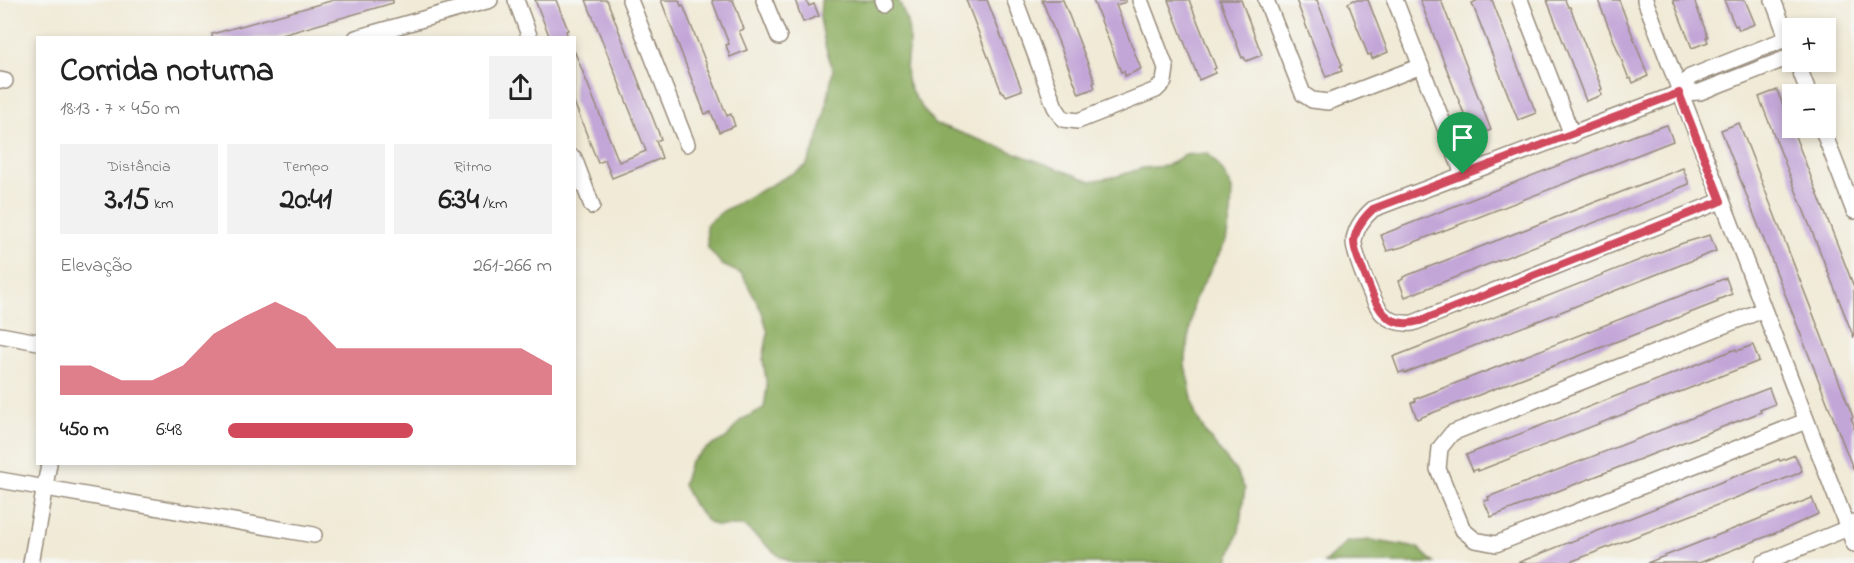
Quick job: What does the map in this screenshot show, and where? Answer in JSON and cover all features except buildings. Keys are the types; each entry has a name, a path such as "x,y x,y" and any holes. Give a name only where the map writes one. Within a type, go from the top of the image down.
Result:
{"street":[{"path":"363,36 490,0"},
{"path":"516,0 529,36"},
{"path":"630,0 687,144"},
{"path":"764,0 779,37"},
{"path":"1015,0 1055,107 1063,119 1078,121 1156,90 1164,82 1166,68 1140,0"},
{"path":"1266,0 1303,94 1312,100 1328,102 1420,66"},
{"path":"1395,0 1463,174"},
{"path":"1520,0 1572,135"},
{"path":"1645,0 1762,310 1806,421 1852,526 1854,544"},
{"path":"1773,0 1782,23"},
{"path":"1679,93 1690,77 1782,47"},
{"path":"1721,201 1420,321 1405,323 1390,319 1378,308 1354,248 1354,239 1361,222 1373,209 1679,93 1700,92 1782,60"},
{"path":"1826,138 1854,211"},
{"path":"576,163 592,206"},
{"path":"1762,310 1452,433 1440,448 1438,469 1463,530 1475,540 1497,544 1806,421"},
{"path":"0,335 36,342"},
{"path":"32,563 49,465"},
{"path":"0,480 314,535"},
{"path":"1763,563 1852,526"}],"green space":[{"path":"821,0 898,0 909,30 906,67 908,83 916,99 934,123 1091,181 1143,168 1166,166 1185,155 1208,153 1222,170 1232,189 1231,214 1226,241 1194,301 1185,365 1195,413 1205,432 1235,470 1245,489 1239,531 1227,563 793,563 779,556 744,526 717,526 707,521 693,504 683,485 690,462 707,448 726,438 741,420 764,408 767,387 763,360 768,333 762,312 742,274 722,265 708,248 706,225 723,211 806,166 824,118 833,70 820,18"},
{"path":"1370,540 1418,548 1434,563 1324,563 1347,542"}],"route":[{"path":"1679,93 1721,201 1420,321 1405,323 1390,319 1378,308 1354,248 1354,239 1361,222 1373,209 1463,174 1679,93"}]}
